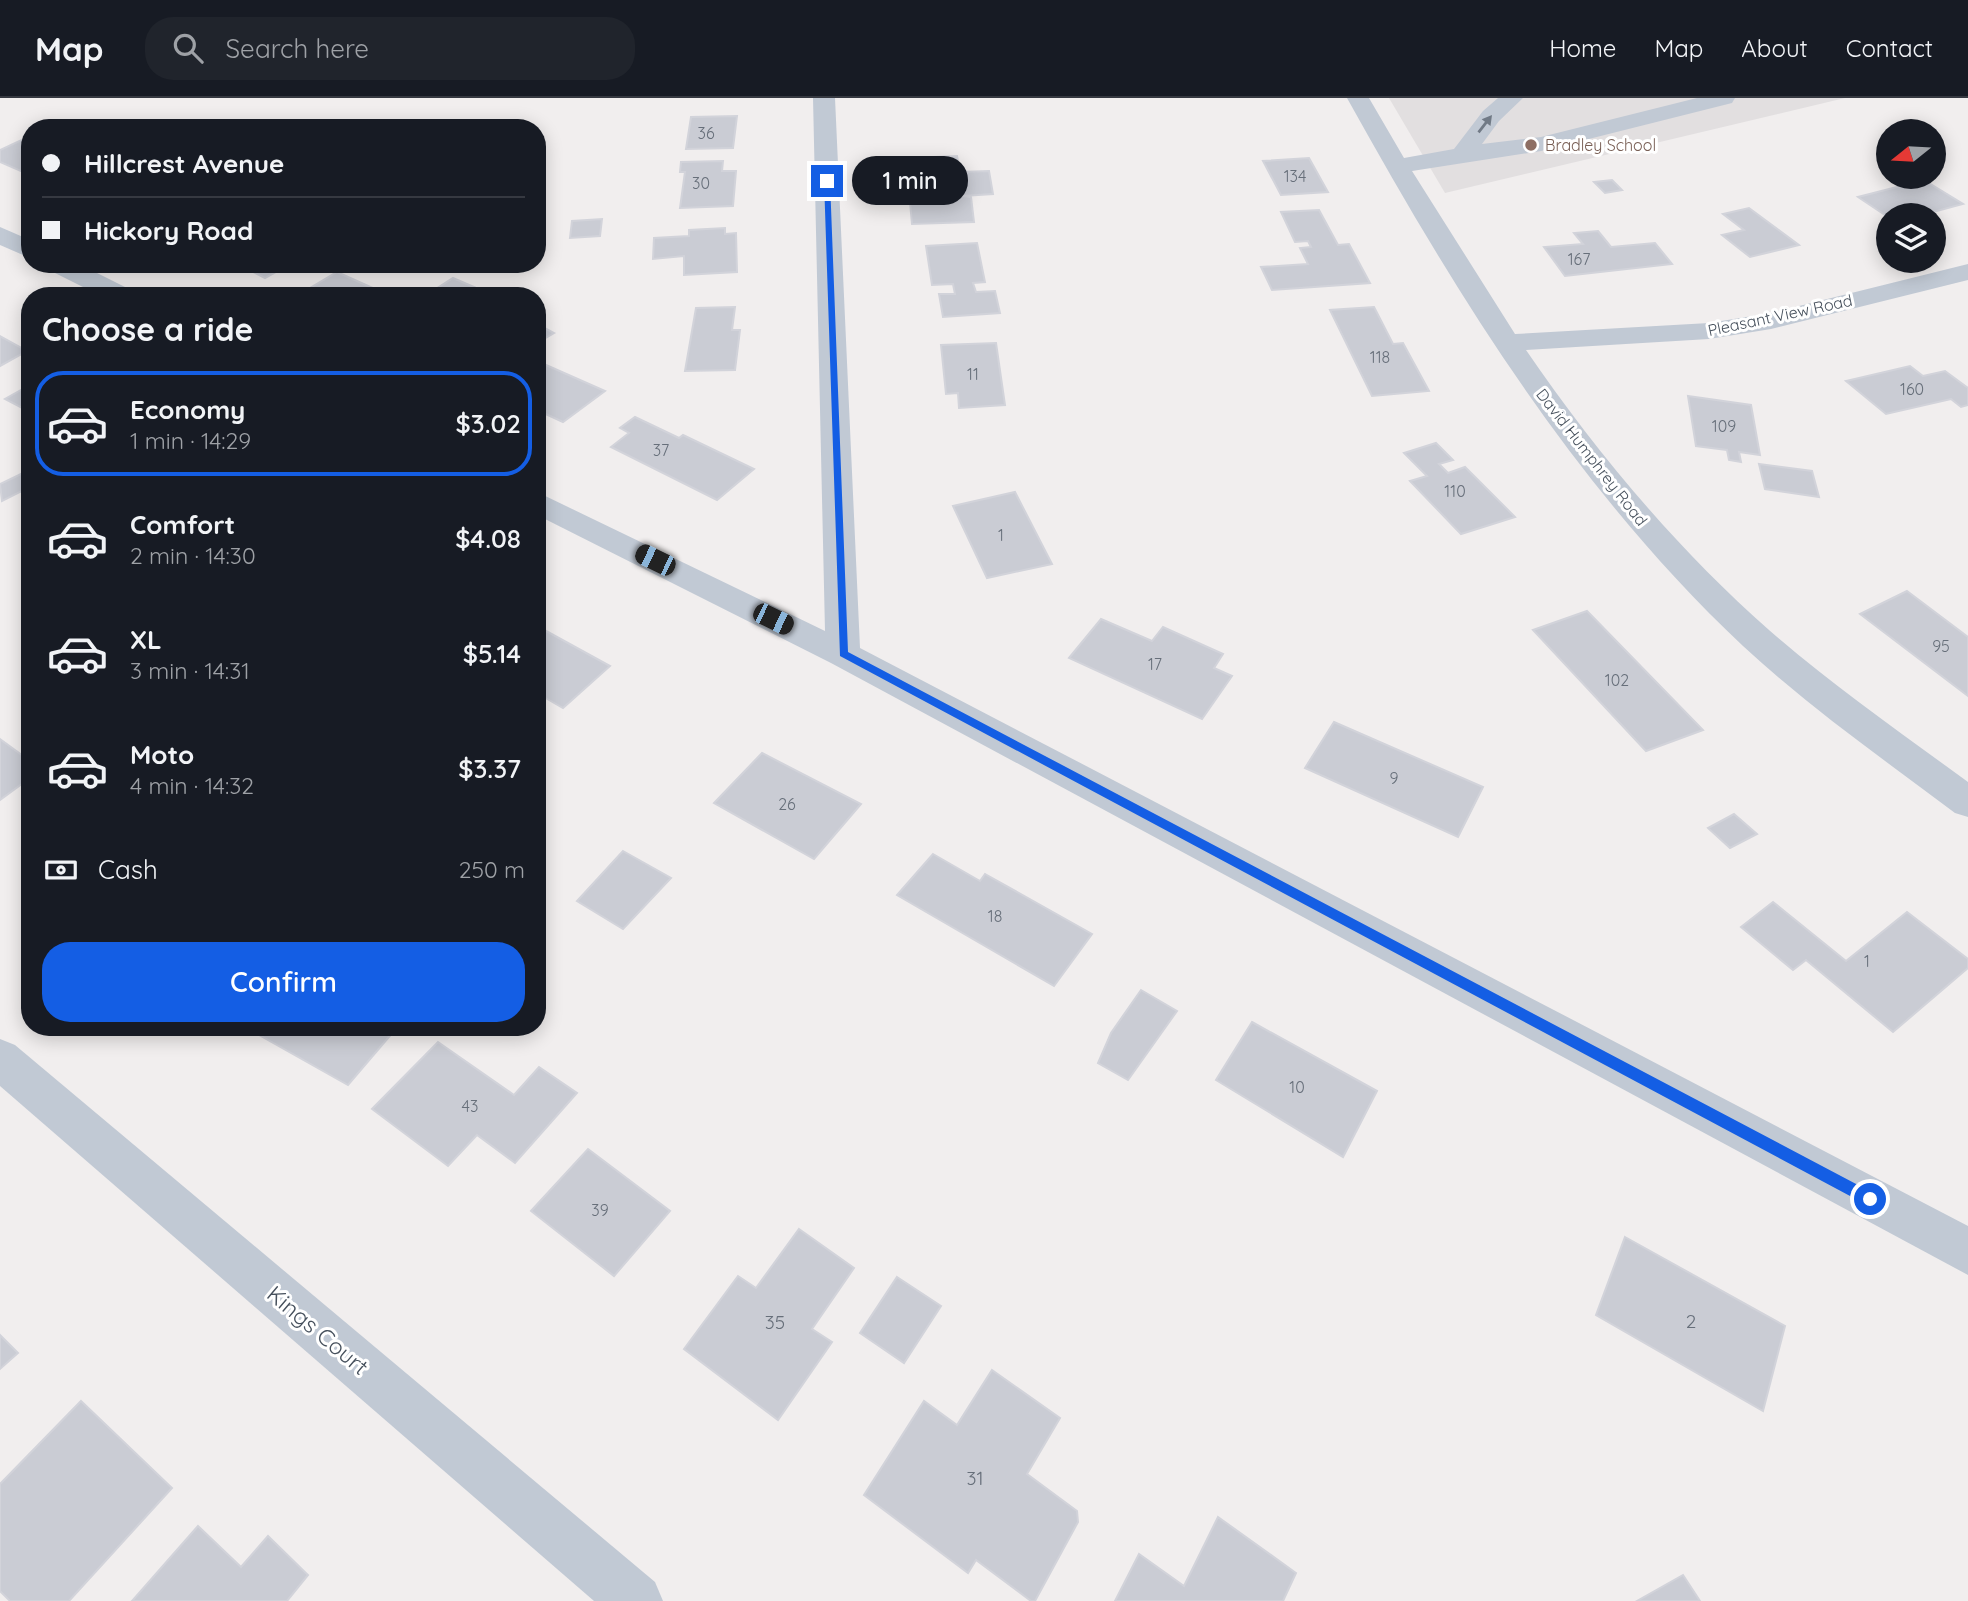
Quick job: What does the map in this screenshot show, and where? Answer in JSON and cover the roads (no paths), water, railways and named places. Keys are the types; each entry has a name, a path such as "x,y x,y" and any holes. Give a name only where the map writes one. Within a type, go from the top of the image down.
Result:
{"street":[{"path":"824,98 843,654"},
{"name":"David Humphrey Road","path":"1358,98 1397,167 1506,344 1557,416 1631,511 1729,613 1815,686 1968,802"},
{"path":"1462,155 1491,116 1512,98"},
{"path":"1397,167 1541,144 1724,98"},
{"path":"0,235 21,246"},
{"name":"Pleasant View Road","path":"1506,344 1709,331 1771,320 1968,272"},
{"path":"76,273 104,287"},
{"path":"546,506 843,654 1968,1251"},
{"name":"Kings Court","path":"0,1059 636,1601"}],"place":[{"name":"Bradley School","path":"1531,145"}]}
